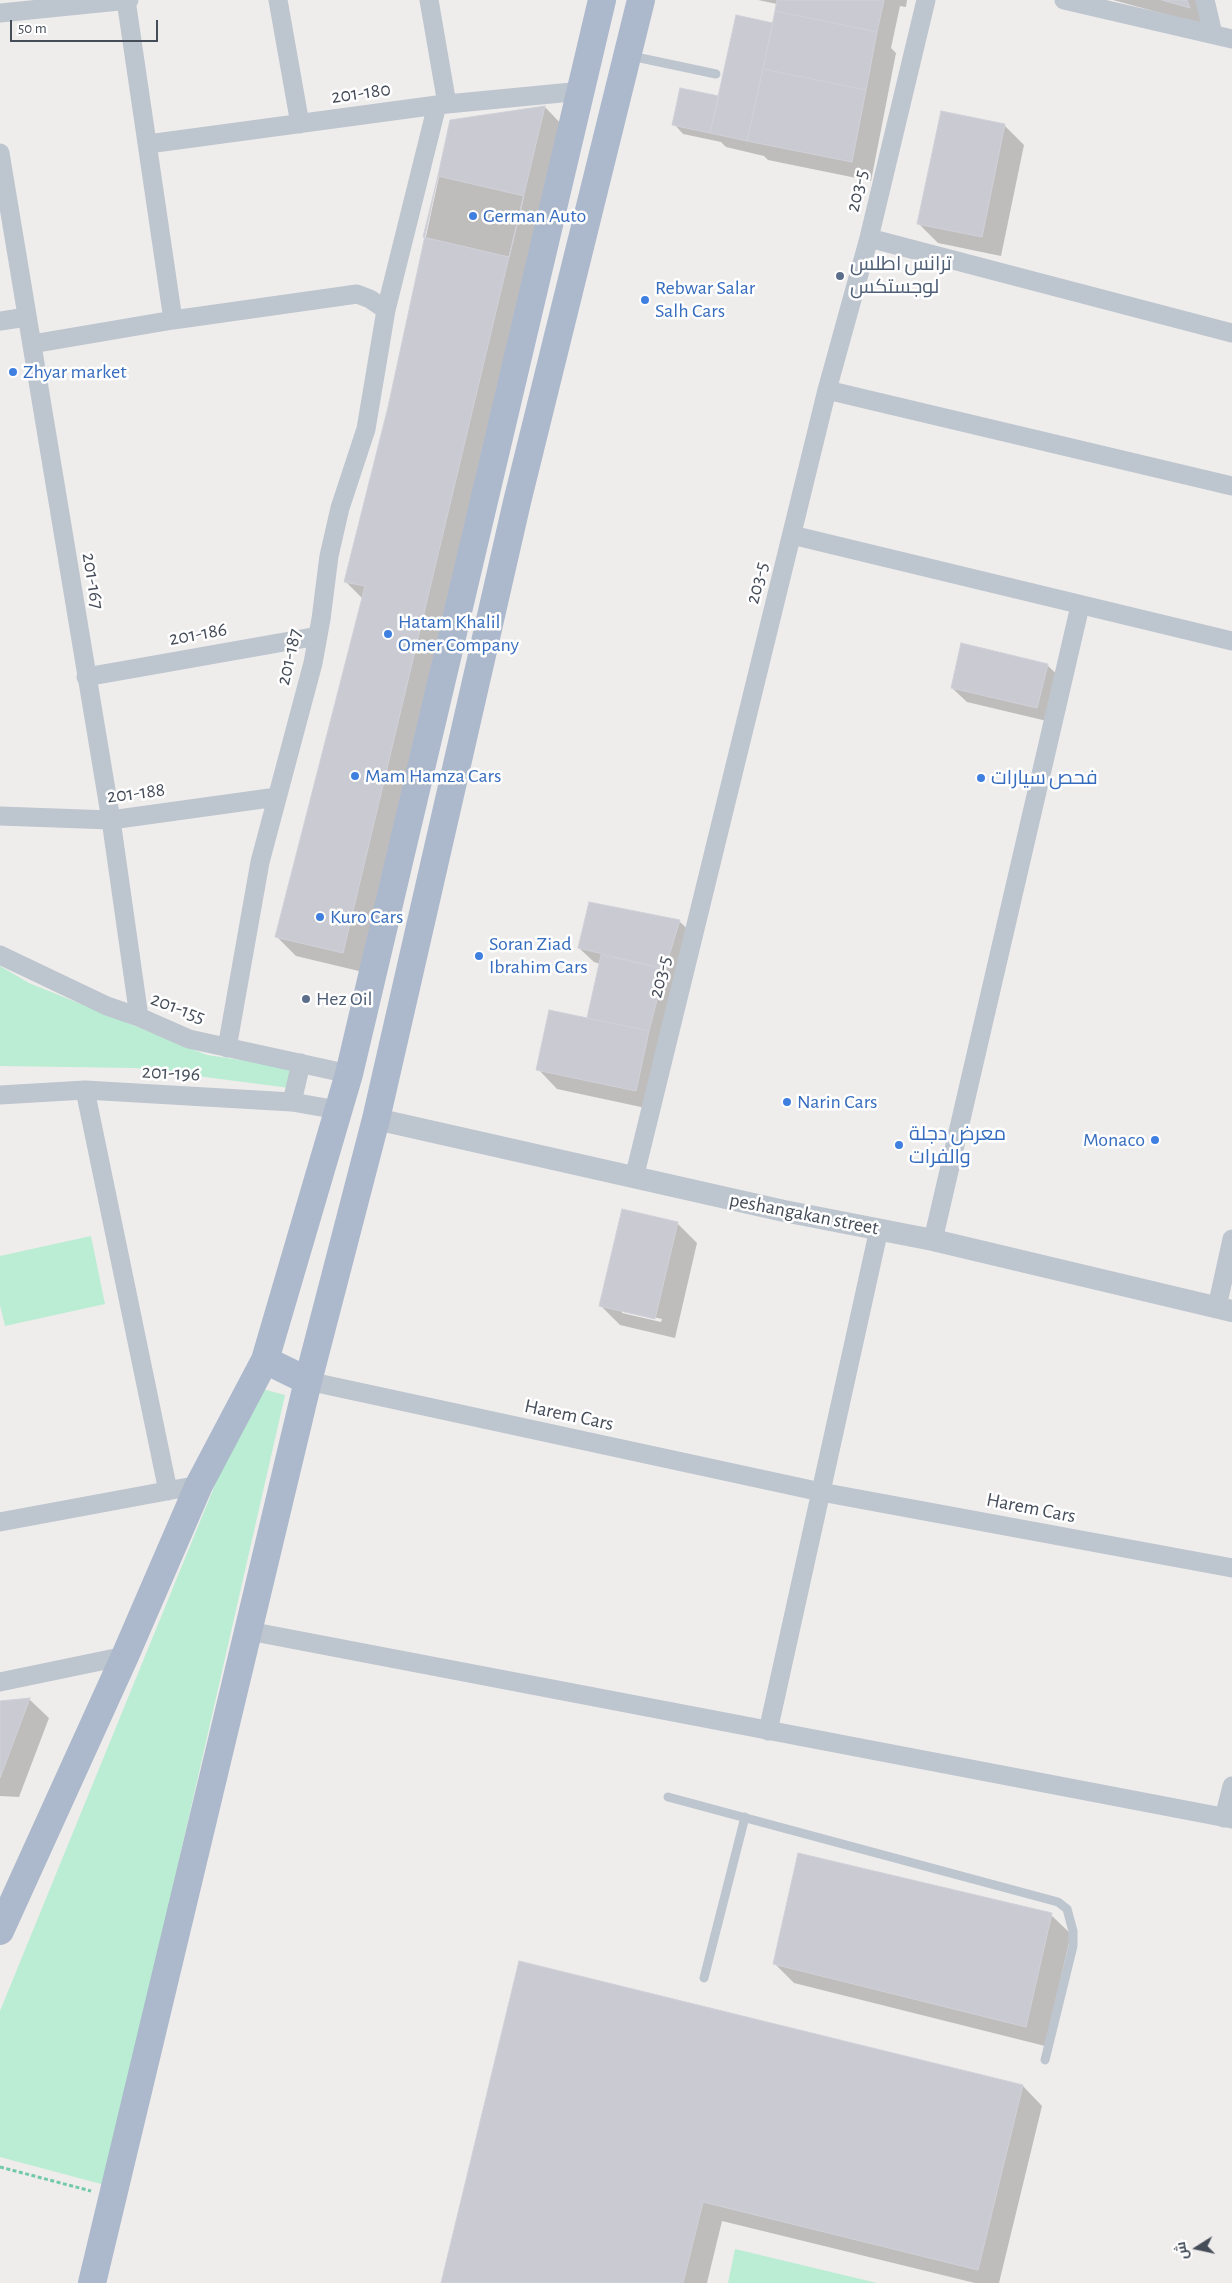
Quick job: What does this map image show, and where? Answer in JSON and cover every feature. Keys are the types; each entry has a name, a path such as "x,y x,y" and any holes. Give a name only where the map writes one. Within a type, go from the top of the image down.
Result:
{"main road":[{"path":"92,2283 308,1381 376,1119 517,502 636,27 641,0"},
{"path":"0,1931 125,1656 199,1485 265,1360 349,1074 484,495 600,10 636,27"},
{"path":"484,495 517,502"},
{"path":"265,1360 308,1381"}],"street":[{"path":"0,12 128,0 173,320"},
{"path":"278,0 300,124"},
{"path":"429,0 442,104"},
{"name":"203-5","path":"634,1178 827,390 869,238 926,0"},
{"path":"1064,0 1232,39"},
{"path":"1205,0 1213,34"},
{"name":"201-180","path":"148,144 442,104 582,91"},
{"name":"201-187","path":"227,1048 252,895 276,796 313,663 329,556 340,508 366,429 386,310 442,104"},
{"name":"201-167","path":"0,153 2,176 32,344 110,820 139,1017"},
{"path":"869,238 1232,333"},
{"path":"32,344 173,320 357,294 370,298 386,310"},
{"path":"0,321 27,317"},
{"path":"827,390 1232,486"},
{"path":"792,535 1080,606 1232,641"},
{"path":"933,1240 1080,606"},
{"name":"201-186","path":"86,677 318,636"},
{"name":"201-188","path":"0,816 110,820 276,796"},
{"name":"201-155","path":"0,955 107,1006 139,1017 189,1039 349,1074"},
{"path":"292,1102 301,1063"},
{"path":"85,1090 168,1491"},
{"name":"201-196","path":"0,1095 85,1090 292,1102 338,1110"},
{"name":"peshangakan street","path":"376,1119 784,1211 933,1240 1224,1309"},
{"path":"768,1731 879,1229"},
{"path":"1224,1309 1232,1239"},
{"name":"Harem Cars","path":"308,1381 821,1492 1232,1568"},
{"path":"0,1522 199,1485"},
{"path":"248,1631 1228,1819 1232,1786"},
{"path":"0,1682 125,1656"}],"lane":[{"path":"628,56 716,74"},
{"path":"668,1797 1058,1902 1067,1909 1073,1931 1073,1946 1045,2060"},
{"path":"704,1978 745,1817"}],"path":[{"path":"0,2167 112,2197"}],"green space":[{"path":"0,966 29,983 207,1055 289,1067 290,1088 135,1068 0,1066"},
{"path":"91,1236 105,1304 5,1326 0,1305 0,1256"},
{"path":"255,1387 285,1395 105,2185 0,2157 0,2011"},
{"path":"735,2249 877,2283 728,2283"}],"building":[{"path":"777,0 884,0 877,32 775,11"},
{"path":"1162,0 1187,0 1190,8"},
{"path":"775,11 877,32 866,90 763,69"},
{"path":"736,15 773,23 747,141 710,133"},
{"path":"763,69 866,90 852,162 747,141"},
{"path":"680,88 719,96 710,133 672,125"},
{"path":"545,106 343,953 275,937 365,586 344,582 388,407 450,120"},
{"path":"941,111 1005,124 982,237 917,224"},
{"name":"German Auto","path":"438,176 524,196 509,257 423,237"},
{"path":"961,643 1048,664 1037,708 951,688"},
{"path":"589,902 680,920 665,969 578,948"},
{"path":"601,955 665,969 649,1031 587,1018"},
{"path":"549,1010 649,1031 636,1091 536,1070"},
{"path":"622,1209 678,1222 655,1319 599,1306"},
{"path":"30,1698 0,1778 0,1701"},
{"path":"798,1853 1052,1913 1026,2027 773,1964"},
{"path":"519,1961 1023,2085 978,2270 703,2202 683,2283 441,2283"}],"place":[{"name":"German Auto","path":"473,216"},
{"name":"ترانس اطلس لوجستكس","path":"840,276"},
{"name":"Rebwar Salar Salh Cars","path":"645,300"},
{"name":"Zhyar market","path":"13,372"},
{"name":"Hatam Khalil Omer Company","path":"388,634"},
{"name":"Mam Hamza Cars","path":"355,776"},
{"name":"فحص سيارات","path":"981,778"},
{"name":"Kuro Cars","path":"320,917"},
{"name":"Soran Ziad Ibrahim Cars","path":"479,956"},
{"name":"Hez Oil","path":"306,999"},
{"name":"Narin Cars","path":"787,1102"},
{"name":"Monaco","path":"1155,1140"},
{"name":"معرض دجلة والفرات","path":"899,1145"}]}
